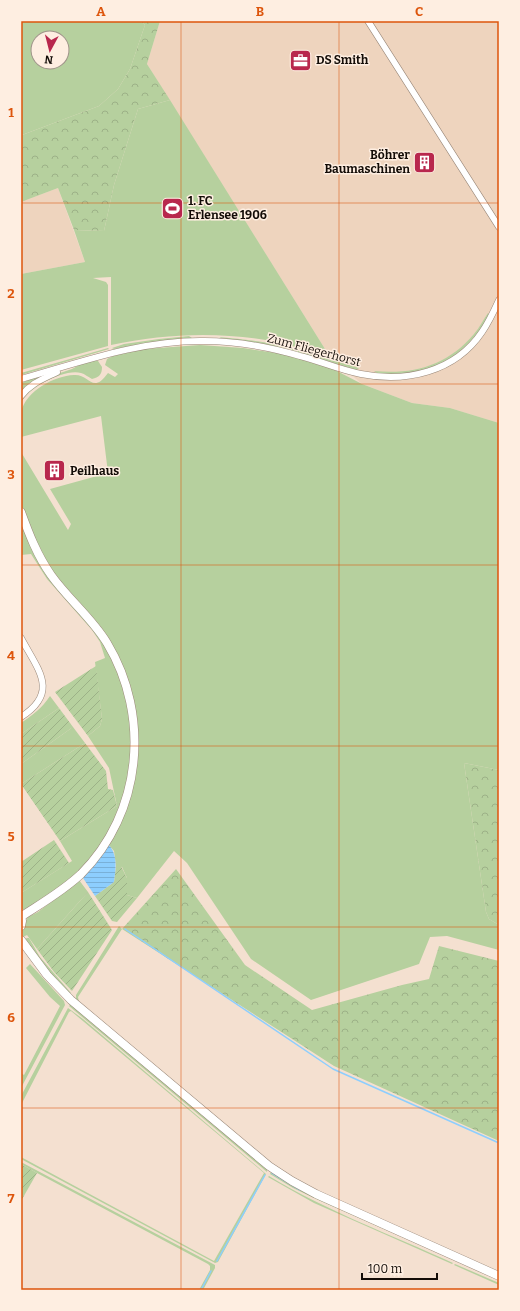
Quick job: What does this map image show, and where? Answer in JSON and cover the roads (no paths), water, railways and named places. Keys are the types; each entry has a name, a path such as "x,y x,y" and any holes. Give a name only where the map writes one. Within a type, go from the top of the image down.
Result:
{"main road":[{"path":"21,512 33,543 51,575 106,642 120,669 131,705 135,746 133,771 126,802 117,824 106,842 93,861 70,884 52,898 21,916 21,926"},
{"path":"21,940 47,975 71,1000 269,1166 316,1194 499,1276"}],"street":[{"path":"368,21 499,227"},
{"name":"Zum Fliegerhorst","path":"21,379 112,352 143,346 206,340 247,345 285,352 361,374 387,378 413,376 439,368 464,352 475,342 482,332 499,300"},
{"path":"21,396 27,388 40,379 77,362"},
{"path":"21,638 40,674 43,685 42,693 38,702 31,710 21,717"}],"water":[{"path":"108,844 115,857 116,867 114,882 95,896 83,878 93,867"}],"waterway":[{"path":"125,929 333,1069 499,1143"},
{"path":"272,1173 300,1190"},
{"path":"217,1261 265,1175"},
{"path":"201,1290 211,1271"}],"place":[{"name":"DS Smith","path":"301,60"},
{"name":"Böhrer Baumaschinen","path":"425,162"},
{"name":"1. FC Erlensee 1906","path":"173,208"},
{"name":"Peilhaus","path":"55,471"}]}
